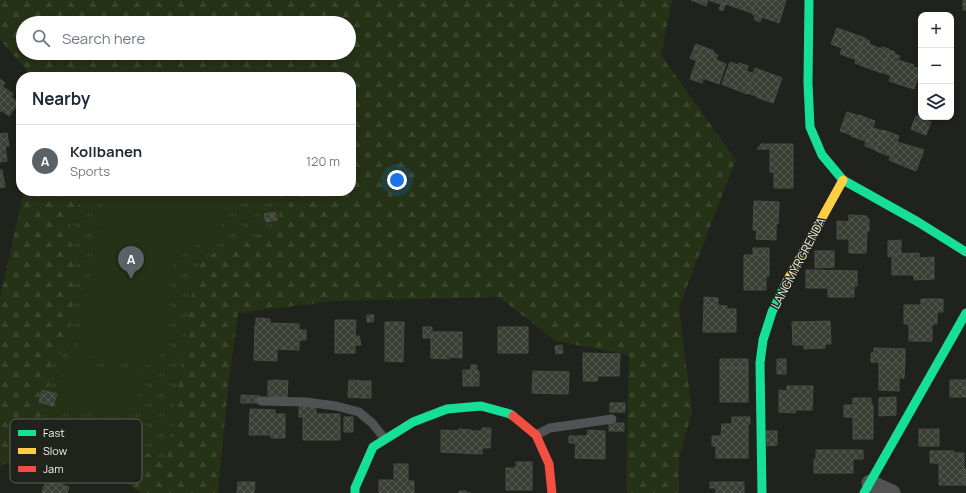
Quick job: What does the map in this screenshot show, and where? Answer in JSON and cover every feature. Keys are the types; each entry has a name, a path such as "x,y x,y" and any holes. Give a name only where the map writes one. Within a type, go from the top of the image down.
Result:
{"street":[{"path":"809,0 808,84 810,126 822,155 843,180 918,222 966,252"},
{"name":"LANGMYRGRENDA","path":"762,493 760,363 763,340 772,312 783,289 843,180"},
{"path":"892,493 867,488 966,313"},
{"path":"355,493 355,488 373,446 414,422 447,409 482,406 510,414 536,435 549,464 552,493"}],"lane":[{"path":"262,401 306,402 336,406 359,412 372,423 385,439"},
{"path":"536,435 550,428 612,418"}],"green space":[{"path":"0,0 672,0 661,55 736,160 679,307 692,412 679,458 679,493 627,493 629,355 556,341 499,297 334,301 238,313 228,388 218,493 140,493 128,483 142,483 142,449 166,465 196,269 209,255 280,227 279,196 356,196 356,72 198,72 197,68 167,66 157,72 29,72 18,60 356,60 356,16 16,16 16,58 0,40"},
{"path":"167,66 197,68 198,72 157,72"},
{"path":"23,196 82,196 70,220 74,282 69,346 54,358 43,419 10,419 10,463 6,463 0,466 0,297"},
{"path":"82,196 279,196 280,227 209,255 196,269 166,465 142,449 142,419 43,419 54,358 74,282 70,220"},
{"path":"113,196 228,196 229,202 221,223 223,233 175,255 159,367 77,354 102,205 108,198"},
{"path":"67,361 141,375 133,419 58,406"}],"building":[{"path":"691,0 708,0 706,6"},
{"path":"709,0 727,0 723,11 719,9 722,2 720,4"},
{"path":"727,0 757,0 752,13 726,4"},
{"path":"757,0 786,0 779,23 762,17 760,22 754,19 755,15 752,14"},
{"path":"963,0 966,0 966,10 963,10"},
{"path":"837,28 865,38 857,60 840,54 842,48 831,44"},
{"path":"864,39 870,41 869,44 881,49 882,47 889,49 881,73 855,63"},
{"path":"696,44 714,51 713,53 701,48 697,61 690,58"},
{"path":"701,48 718,55 716,60 726,64 719,84 703,78 702,83 690,79"},
{"path":"888,51 895,52 894,54 900,56 898,60 914,65 913,67 918,68 918,78 914,89 889,81 891,76 882,72 889,52"},
{"path":"730,62 748,66 746,71 754,74 747,94 722,84"},
{"path":"755,68 782,78 773,103 747,93"},
{"path":"0,79 5,83 0,89"},
{"path":"2,86 13,94 11,97 16,101 16,107 9,116 1,110 0,112 0,89"},
{"path":"847,112 859,116 852,135 840,131"},
{"path":"859,115 875,121 868,142 851,136"},
{"path":"916,116 918,117 918,120 926,120 931,122 926,135 911,129"},
{"path":"873,128 883,131 876,150 865,146"},
{"path":"883,130 899,136 892,157 876,151"},
{"path":"7,133 9,146 5,146 7,161 0,162 0,134"},
{"path":"897,142 924,150 916,171 889,160 891,156 892,157"},
{"path":"761,144 793,144 793,188 774,188 774,172 770,172 770,149 757,149"},
{"path":"0,170 2,170 5,187 0,188"},
{"path":"754,201 779,202 778,224 776,224 776,240 756,239 757,230 753,230"},
{"path":"275,212 277,220 266,222 264,214"},
{"path":"849,215 867,216 867,219 869,219 866,253 849,253 849,239 837,239 837,221 849,222"},
{"path":"901,240 901,254 892,254 892,256 888,257 888,241"},
{"path":"753,248 769,248 769,255 753,255"},
{"path":"815,251 834,251 834,267 815,268"},
{"path":"919,253 919,258 934,257 934,279 914,280 914,275 892,275 892,254"},
{"path":"744,255 769,255 769,276 766,276 766,290 744,290"},
{"path":"806,270 857,271 857,286 854,286 854,297 828,297 828,288 806,288"},
{"path":"704,297 718,298 718,305 704,305"},
{"path":"921,299 943,299 943,312 937,312 937,324 932,324 932,341 909,341 909,324 904,324 904,305 921,305"},
{"path":"704,305 727,306 727,309 736,309 736,332 703,332"},
{"path":"367,315 374,315 373,322 367,322"},
{"path":"256,318 270,319 270,323 299,324 299,330 306,330 306,340 299,340 299,350 277,349 277,361 254,360"},
{"path":"335,320 356,320 355,336 359,336 361,345 355,345 355,353 335,353"},
{"path":"830,321 831,344 825,344 825,348 804,349 804,345 793,345 792,322"},
{"path":"385,322 404,322 403,362 385,361"},
{"path":"423,327 432,327 432,332 462,332 462,358 431,358 431,338 423,338"},
{"path":"498,327 528,327 528,353 498,353"},
{"path":"562,345 563,353 556,354 555,346"},
{"path":"874,348 905,349 905,363 871,362 871,353 874,353"},
{"path":"583,353 620,354 619,376 598,376 597,381 583,381"},
{"path":"720,359 748,359 748,368 720,368"},
{"path":"777,359 786,359 786,374 777,374"},
{"path":"879,362 905,363 904,378 899,378 899,391 879,390"},
{"path":"471,365 477,365 477,371 479,371 479,386 471,386"},
{"path":"720,368 748,368 748,402 720,402"},
{"path":"463,370 471,370 471,386 463,386"},
{"path":"533,371 569,372 568,394 532,393"},
{"path":"349,380 364,381 363,398 348,397"},
{"path":"950,380 966,380 966,397 950,397"},
{"path":"268,381 288,381 287,397 268,396"},
{"path":"364,381 371,381 371,398 363,398"},
{"path":"787,386 813,386 812,410 795,410 795,413 779,412 779,390 787,391"},
{"path":"42,390 57,394 53,406 39,402"},
{"path":"241,395 260,396 260,403 241,403"},
{"path":"896,397 896,415 879,416 879,398"},
{"path":"853,398 871,398 871,405 873,405 873,439 853,439 853,417 844,417 844,405 853,405"},
{"path":"610,403 625,403 625,412 610,412"},
{"path":"299,406 316,406 316,414 340,414 340,440 303,440 303,417 299,417"},
{"path":"250,409 275,410 275,414 285,414 285,438 271,438 271,435 249,435"},
{"path":"344,417 353,417 353,432 344,432"},
{"path":"732,417 750,417 750,424 748,424 748,458 716,458 716,446 712,446 712,436 721,436 722,424 732,424"},
{"path":"609,423 624,423 624,431 609,431"},
{"path":"482,428 491,428 490,448 482,448 482,454 441,452 441,430 459,431 459,429 482,431"},
{"path":"919,429 939,429 939,446 919,446"},
{"path":"588,430 605,431 605,459 575,458 576,443 569,443 569,436 587,436"},
{"path":"766,431 777,431 777,445 767,446"},
{"path":"816,450 863,450 863,459 853,459 853,473 814,473 814,459 816,459"},
{"path":"930,451 954,451 954,453 964,453 964,485 939,485 939,463 930,463"},
{"path":"516,462 532,462 532,490 506,490 506,468 516,468"},
{"path":"394,464 408,464 408,481 414,481 414,493 379,493 379,480 394,480"},
{"path":"964,469 966,469 966,485 964,485"},
{"path":"238,482 255,482 254,493 237,493"},
{"path":"710,482 744,482 744,493 716,493 716,488 710,488"},
{"path":"45,483 58,483 69,487 67,493 42,493"},
{"path":"459,491 466,491 466,493 459,493"}],"traffic: fast":[{"path":"809,0 808,83 810,127 822,155 843,180 918,222 966,252"},
{"path":"762,493 760,363 763,340 772,312 786,283"},
{"path":"864,493 966,313"},
{"path":"355,493 355,488 373,447 413,422 447,409 481,406 513,416"}],"traffic: slow":[{"path":"786,283 843,180"}],"traffic: jam":[{"path":"513,416 536,435 549,464 552,493"}],"place":[{"name":"Kollbanen","path":"131,279"}]}
